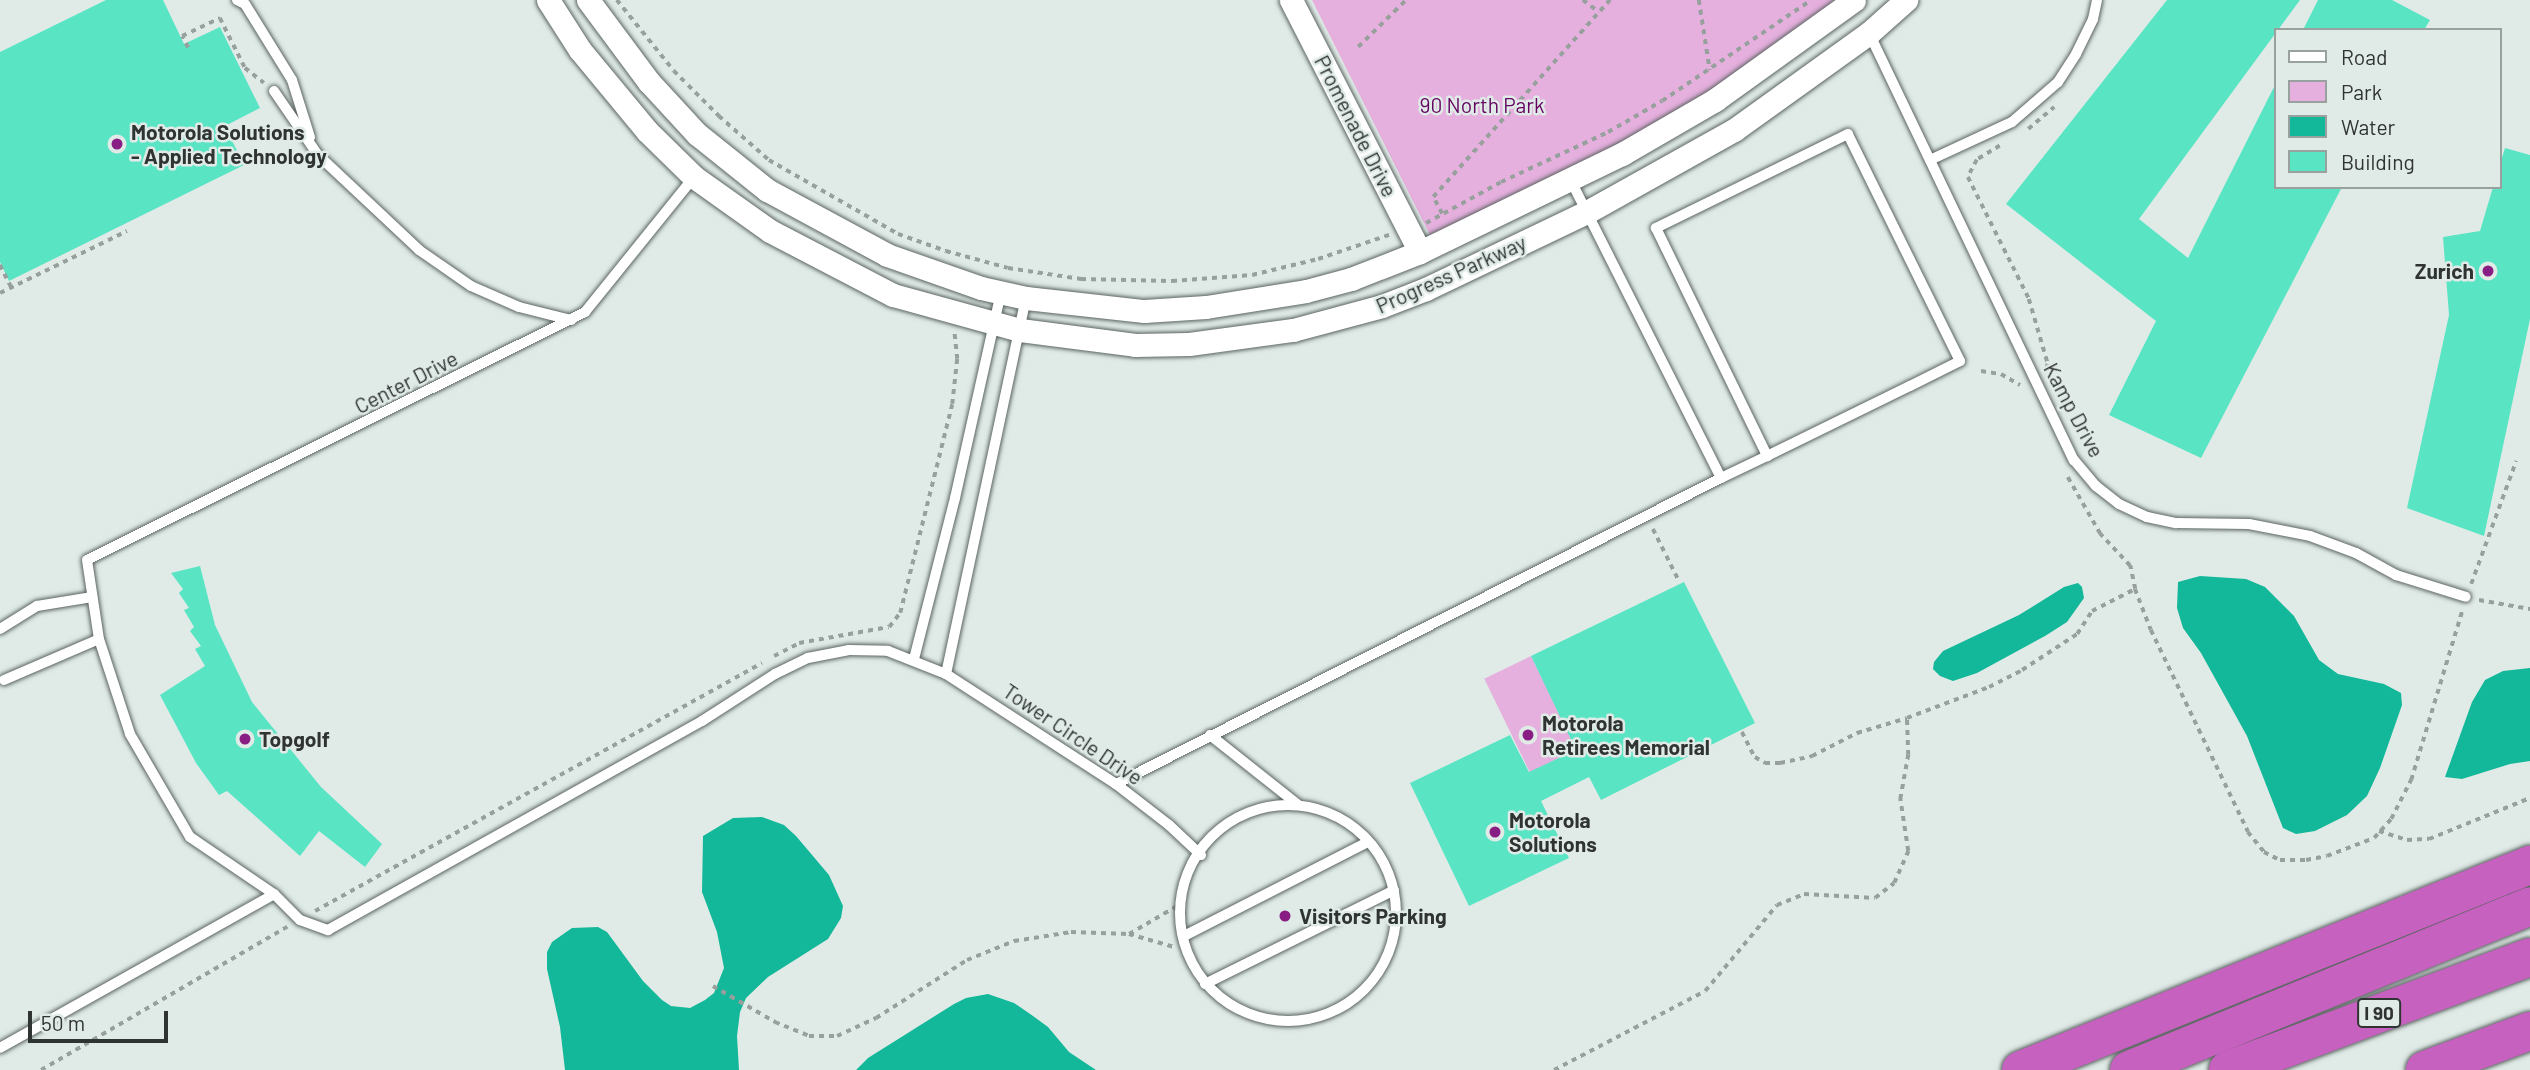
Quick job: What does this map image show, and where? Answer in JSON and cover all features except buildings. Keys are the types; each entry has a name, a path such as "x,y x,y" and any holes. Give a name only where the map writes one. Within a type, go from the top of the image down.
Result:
{"highway":[{"path":"2021,1070 2530,865"},
{"path":"2129,1070 2530,906"},
{"name":"I 90","path":"2228,1070 2530,957"},
{"path":"2425,1070 2530,1031"}],"street":[{"name":"Progress Parkway","path":"548,0 580,50 647,131 694,177 770,231 893,295 1020,330 1135,345 1189,344 1293,330 1382,306 1426,289 1587,212 1734,130 1869,33 1906,0"},
{"name":"Progress Parkway","path":"588,0 649,82 697,134 767,190 887,255 1001,293 1144,311 1206,307 1306,291 1351,279 1420,252 1622,154 1715,100 1852,1"},
{"name":"Promenade Drive","path":"1292,0 1420,252"},
{"path":"1852,1 1869,33"}],"lane":[{"path":"237,0 245,4 292,80 314,150"},
{"path":"1930,160 2012,122 2058,82 2082,43 2097,0"},
{"name":"Kamp Drive","path":"1869,33 2074,460 2096,486 2119,504 2147,517 2176,523 2249,524 2310,536 2356,553 2396,575 2466,597"},
{"path":"274,90 314,150 419,250 471,286 519,307 570,320"},
{"path":"1116,784 1721,478 1768,456 1960,361 1849,134 1656,228 1768,456"},
{"name":"Center Drive","path":"87,560 584,312 602,295 694,177"},
{"path":"1570,179 1721,478"},
{"path":"914,659 955,498 1001,293"},
{"path":"946,674 1026,298"},
{"name":"Tower Circle Drive","path":"87,560 99,639 130,734 190,837 274,894 300,920 328,930 702,721 775,674 808,658 849,650 888,651 914,659 946,674 1116,784 1169,825 1200,855"},
{"path":"0,629 37,606 92,597"},
{"path":"1,678 99,639"},
{"path":"1210,735 1297,804"},
{"path":"1297,804 1327,811 1358,829 1368,842 1381,856 1394,890 1396,926 1386,960 1365,989 1336,1010 1302,1021 1266,1020 1232,1007 1205,984 1180,928 1182,903 1185,876 1222,826 1255,809 1297,804"},
{"path":"1184,936 1368,842"},
{"path":"1205,984 1394,890"},
{"path":"0,1048 274,894"}],"path":[{"path":"617,0 674,71 769,160 829,197 898,234 1008,268 1081,279 1172,281 1252,275 1318,259 1408,229 1608,132 1710,70 1811,0"},
{"path":"1358,47 1406,0"},
{"path":"1583,0 1599,12"},
{"path":"1442,214 1433,197 1610,0"},
{"path":"1699,0 1710,70"},
{"path":"1800,0 1802,6"},
{"path":"188,48 182,36 220,18 245,68 274,90"},
{"path":"2024,132 2041,121 2060,101"},
{"path":"2005,143 1977,160 1968,177 2033,312 2048,369 2019,384"},
{"path":"0,293 127,231"},
{"path":"0,265 11,288"},
{"path":"325,906 799,643 890,627 900,613 952,404 957,359 953,337"},
{"path":"1980,371 2001,374 2019,384 2026,394"},
{"path":"2060,464 2100,534 2130,566 2135,589 2151,630 2221,780 2254,842 2264,852 2280,860 2306,860 2327,856 2374,838 2396,811 2412,780 2466,597 2516,461"},
{"path":"1653,529 1679,581"},
{"path":"1742,732 1755,757 1765,763 1812,756 1857,733 1907,718 1989,687 2022,670 2077,634 2092,611 2135,589"},
{"path":"2466,597 2530,609"},
{"path":"1554,1070 1705,991 1777,905 1804,894 1875,898 1894,883 1908,851 1900,799 1908,755 1907,718"},
{"path":"2379,831 2407,840 2429,839 2530,798"},
{"path":"1129,934 1182,903"},
{"path":"41,1070 286,928"},
{"path":"713,986 775,1022 809,1036 837,1036 876,1018 967,960 1014,940 1071,932 1129,934 1190,951"}],"green space":[{"name":"90 North Park","path":"1312,0 1851,0 1715,100 1435,245"},
{"path":"1531,656 1577,749 1530,772 1484,679"}],"water":[{"path":"2200,576 2246,579 2265,587 2294,616 2319,660 2338,674 2384,684 2401,693 2402,705 2380,768 2367,796 2347,815 2315,831 2296,834 2283,828 2247,736 2201,653 2183,628 2177,608 2178,582"},
{"path":"2078,583 2082,587 2084,598 2067,622 2045,636 1977,673 1953,681 1940,676 1933,669 1934,662 1943,651 2019,615 2064,587"},
{"path":"2530,668 2530,761 2510,764 2462,779 2445,777 2472,702 2485,680 2503,671"},
{"path":"762,817 784,825 796,836 829,875 843,906 841,918 828,939 768,977 746,998 740,1012 737,1036 739,1070 565,1070 560,1027 547,969 547,952 552,942 572,928 598,927 607,932 643,981 662,1000 671,1006 690,1008 705,1000 714,993 724,968 717,932 702,892 703,836 733,818"},
{"path":"988,994 1014,1003 1033,1016 1048,1027 1069,1052 1096,1070 856,1070 868,1058 954,1004 966,998"}],"place":[{"name":"Motorola Solutions - Applied Technology","path":"117,144"},
{"name":"Zurich","path":"2488,271"},
{"name":"Motorola Retirees Memorial","path":"1528,735"},
{"name":"Topgolf","path":"245,739"},
{"name":"Motorola Solutions","path":"1495,832"},
{"name":"Visitors Parking","path":"1285,916"}]}
